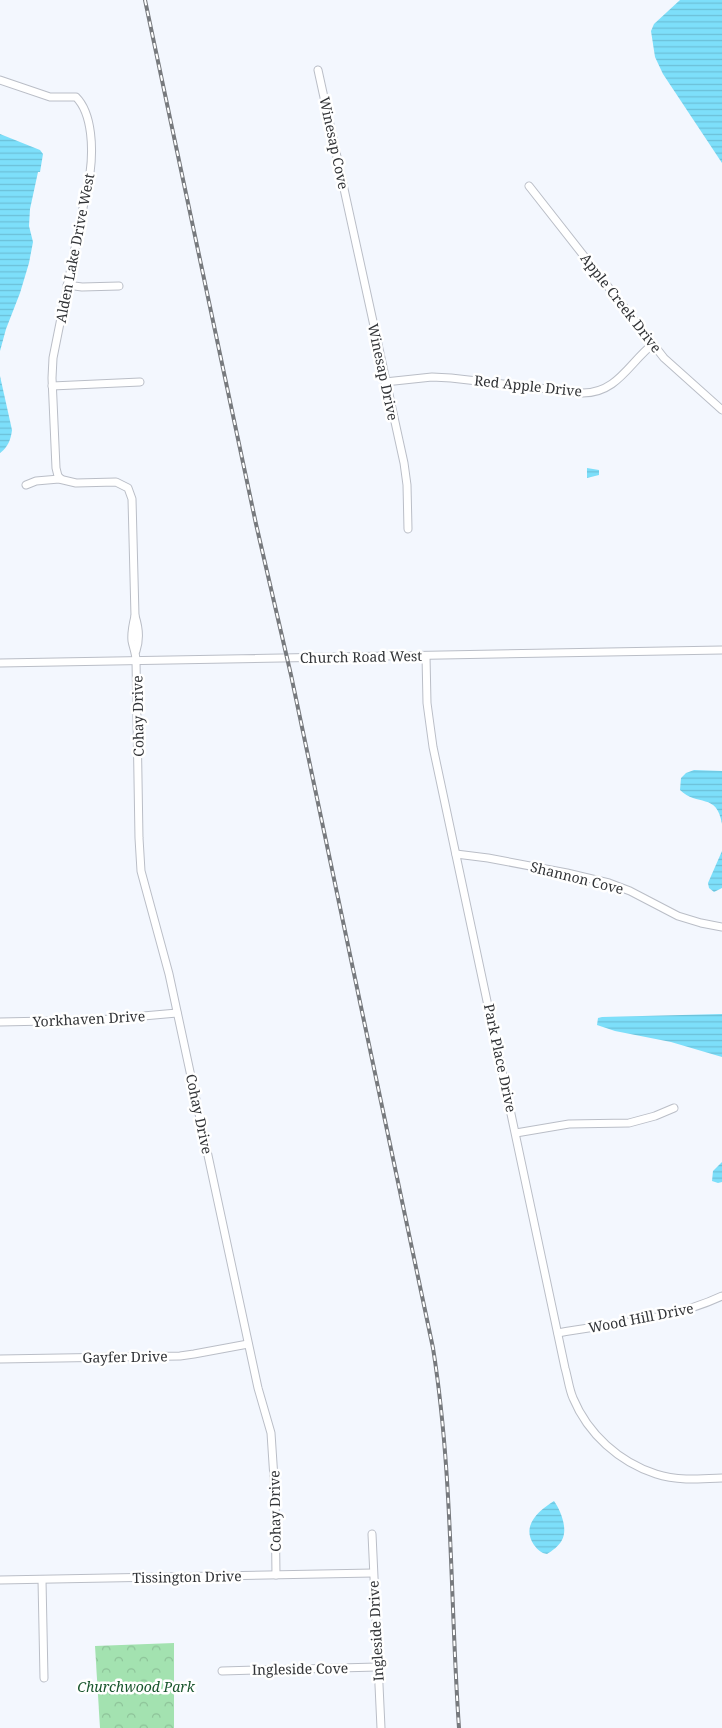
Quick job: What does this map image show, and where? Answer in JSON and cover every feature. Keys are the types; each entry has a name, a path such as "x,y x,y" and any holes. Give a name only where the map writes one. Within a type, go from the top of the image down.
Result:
{"street":[{"name":"Winesap Cove","path":"318,70 350,215"},
{"name":"Alden Lake Drive West","path":"0,80 50,97 76,97 80,102 90,127 93,149 90,173 53,358 52,386 56,468 61,479"},
{"name":"Apple Creek Drive","path":"529,186 653,344 673,367 722,410"},
{"name":"Winesap Drive","path":"350,215 406,477 408,529"},
{"path":"67,285 82,287 119,286"},
{"name":"Red Apple Drive","path":"386,382 451,378 583,393 594,392 605,389 613,384 653,344"},
{"path":"52,386 140,382"},
{"path":"26,485 36,481 61,479"},
{"name":"Cohay Drive","path":"61,479 76,483 116,482 125,486 130,492 132,499 135,616 132,628 132,642 136,652 140,861 143,879 163,947 248,1344 271,1433 275,1494 276,1575"},
{"name":"Church Road West","path":"0,663 722,650"},
{"name":"Park Place Drive","path":"426,656 428,718 433,747 573,1398 590,1427 609,1448 632,1464 657,1474 687,1478 722,1478"},
{"name":"Shannon Cove","path":"456,854 488,858 609,883 630,891 678,916 722,927"},
{"name":"Yorkhaven Drive","path":"0,1022 98,1020 177,1013"},
{"path":"516,1133 569,1124 629,1123 655,1116 674,1108"},
{"name":"Wood Hill Drive","path":"558,1333 669,1315 699,1306 722,1296"},
{"name":"Gayfer Drive","path":"0,1359 180,1356 248,1344"},
{"name":"Ingleside Drive","path":"372,1534 381,1728"},
{"name":"Tissington Drive","path":"0,1580 373,1573"},
{"path":"42,1580 44,1678"},
{"name":"Ingleside Cove","path":"222,1671 377,1667"}],"green space":[{"name":"Churchwood Park","path":"174,1643 174,1728 100,1728 95,1646"}],"water":[{"path":"680,0 722,0 722,163 663,74 655,57 651,31 654,24"},
{"path":"0,134 40,150 43,154 30,209 29,226 33,242 29,263 0,351"},
{"path":"0,376 12,430 9,443 0,453"},
{"path":"587,468 599,470 599,475 587,478"},
{"path":"694,770 722,771 722,824 716,808 706,801 686,795 680,790 681,778 686,773"},
{"path":"722,851 722,888 714,892 709,888 708,883"},
{"path":"722,1014 722,1057 671,1042 615,1031 597,1025 598,1018 602,1017"},
{"path":"722,1162 722,1182 712,1181 713,1171"},
{"path":"554,1501 563,1520 564,1536 559,1544 547,1554 540,1551 534,1545 529,1532 530,1525 537,1514"}],"railway":[{"path":"145,0 256,524 291,675 433,1348 448,1490 459,1728"}]}
